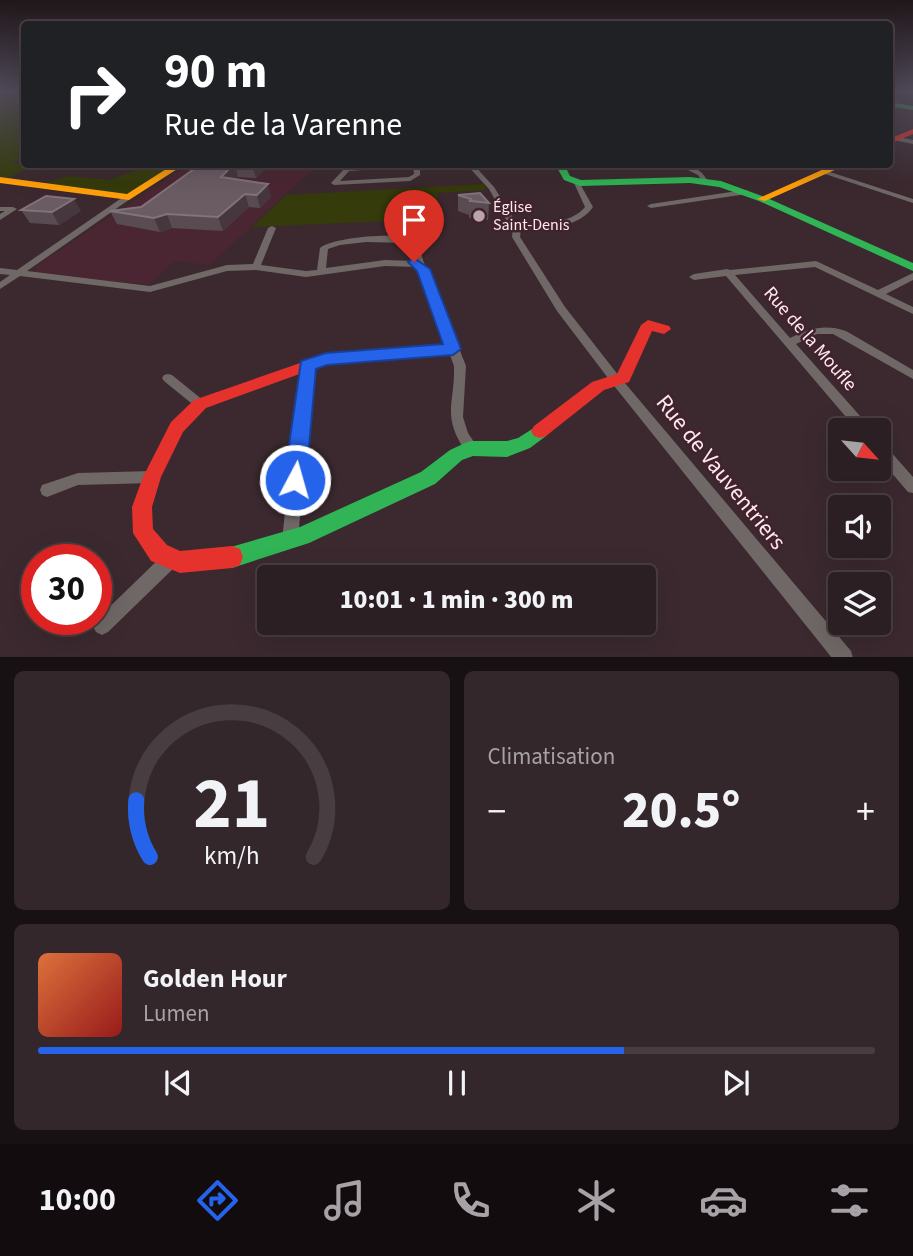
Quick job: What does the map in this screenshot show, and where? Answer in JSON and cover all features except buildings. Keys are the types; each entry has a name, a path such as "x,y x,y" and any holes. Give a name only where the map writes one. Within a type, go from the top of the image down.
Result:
{"street":[{"path":"893,138 913,131"},
{"path":"893,139 913,142"},
{"path":"0,286 175,168"},
{"path":"361,168 347,169 334,183 410,179 416,175 416,168"},
{"name":"Rue de Vauventriers","path":"473,168 492,188 513,225 517,226 516,237 561,309 615,379 844,657"},
{"path":"562,168 568,178 582,183 704,180 762,199 913,267"},
{"path":"688,168 701,174 704,180"},
{"path":"762,199 836,168"},
{"path":"827,173 913,201"},
{"path":"0,180 129,197"},
{"path":"517,226 537,226 584,216 589,207 582,183"},
{"path":"651,206 744,192"},
{"path":"0,209 12,209 0,218"},
{"path":"256,267 272,228"},
{"path":"321,273 324,248 331,243 347,240 411,241 415,244 418,264 423,269 461,378 454,418 462,438 471,448"},
{"path":"0,271 155,289 217,270 256,267 299,274 385,262 418,264"},
{"name":"Rue de la Moufle","path":"694,277 808,262 823,266 913,311"},
{"name":"Rue de la Moufle","path":"727,272 853,418"},
{"path":"882,296 913,276"},
{"path":"882,296 913,283"},
{"path":"453,349 326,359 201,404 177,428 152,477 142,507 143,533 159,553 170,560 180,562 222,559 290,540 428,478 456,455 471,448 508,449 524,443 598,386 623,378 648,325 664,329"},
{"path":"788,344 818,329 829,329 842,333 913,375"},
{"path":"290,540 307,365"},
{"path":"168,378 201,404"},
{"path":"891,462 913,487"},
{"path":"47,490 78,479 152,477"},
{"path":"112,616 170,560"}],"shaded area":[{"path":"183,168 314,168 210,265 175,261 148,285 36,273 36,266"}],"green space":[{"path":"0,122 21,122 21,159 12,163 27,168 7,178 0,177"},
{"path":"142,168 171,168 130,193 119,194 44,184 68,176 110,180"},
{"path":"484,184 486,190 437,193 439,206 432,219 252,227 286,195"}],"traffic: fast":[{"path":"561,168 567,178 580,183 690,180 721,184 762,199 913,267"},
{"path":"232,557 302,536 428,478 456,455 471,448 507,449 524,443 540,431"}],"traffic: slow":[{"path":"0,180 129,197 175,168"},
{"path":"762,199 835,168"}],"traffic: jam":[{"path":"893,140 913,131"},
{"path":"540,431 598,386 623,378 648,325 664,329"},
{"path":"232,557 180,562 159,553 143,533 142,507 152,477 177,427 200,404 326,359 453,349"}],"place":[{"name":"Église Saint-Denis","path":"479,216"}],"route":[{"path":"295,480 307,365 326,359 453,349 423,269 414,262"}]}
